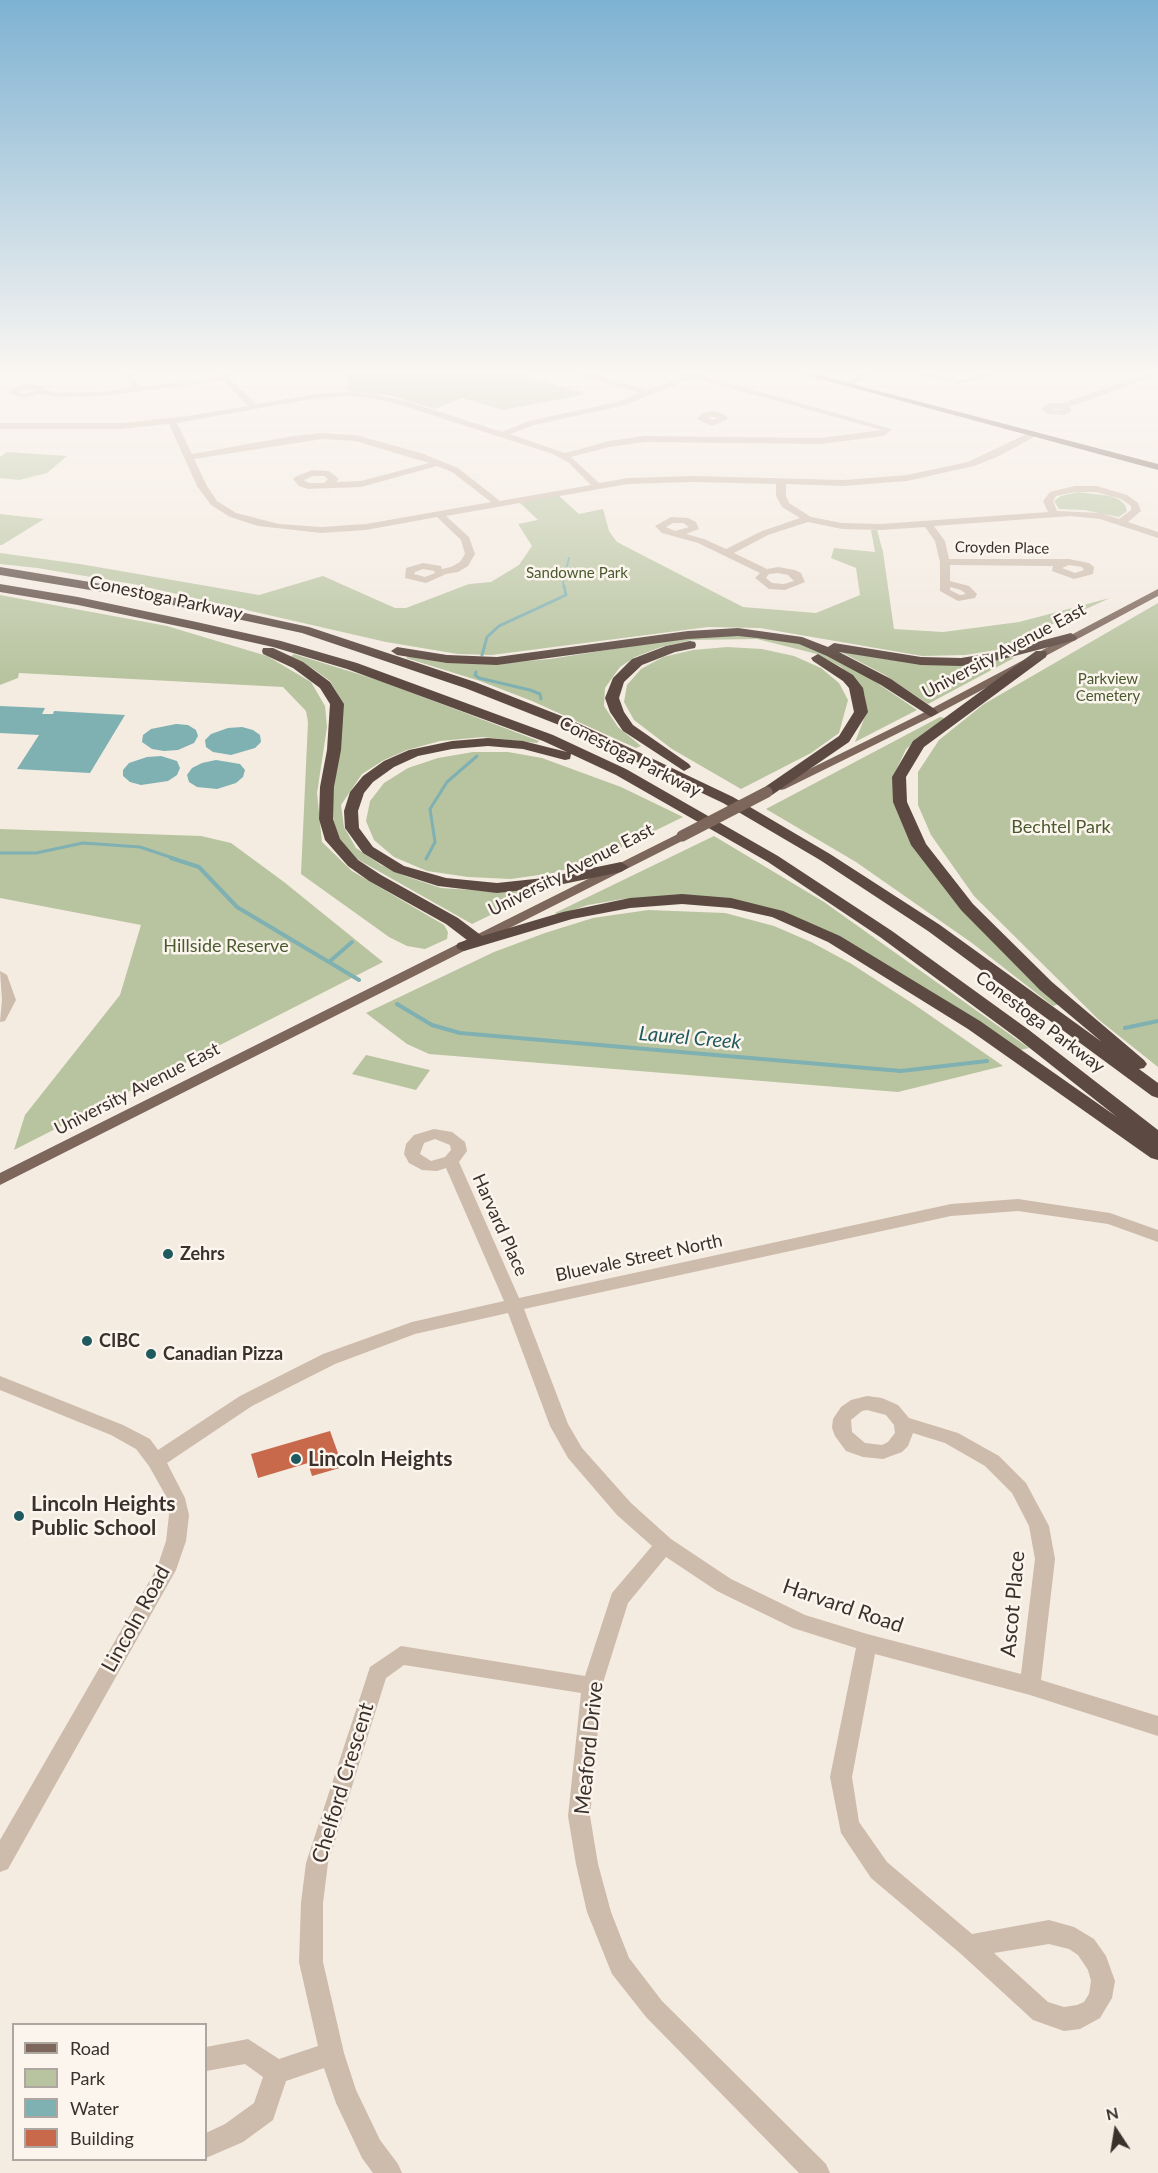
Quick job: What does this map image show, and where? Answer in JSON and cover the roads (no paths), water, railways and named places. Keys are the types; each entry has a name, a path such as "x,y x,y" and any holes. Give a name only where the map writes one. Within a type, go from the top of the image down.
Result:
{"highway":[{"name":"Conestoga Parkway","path":"0,571 144,595 305,630 470,685 564,722 729,800 825,857 934,928 1158,1092"},
{"name":"Conestoga Parkway","path":"0,588 78,600 192,625 276,644 352,666 548,738 621,772 672,799 773,859 886,934 1023,1034 1158,1139"},
{"path":"192,625 275,654 298,665 325,685 336,704 334,750 327,787 326,819 333,840 353,863 375,878 452,921 471,943 569,915 630,903 682,899 731,903 777,914 834,939 974,1025 1158,1154"},
{"path":"305,630 408,653 447,659 497,661 546,656 688,634 738,632 921,662 961,662 999,656 1071,637"},
{"path":"802,641 853,663 886,682 931,713"},
{"path":"729,800 708,781 666,756 628,728 616,712 612,698 618,681 637,662 671,648 696,644 768,644 813,656 848,678 856,688 860,699 861,712 856,723 844,739 767,792"},
{"path":"1041,654 918,744 899,777 900,802 919,845 967,907 1046,986 1158,1080"},
{"path":"621,867 544,883 497,888 444,884 399,869 368,850 352,828 351,811 357,792 368,779 389,764 414,753 452,745 488,742 523,745 552,752 672,799"}],"main road":[{"name":"University Avenue East","path":"0,1180 767,792 931,713 1158,592"}],"street":[{"path":"196,473 214,503 233,515 258,523 299,529 344,529 596,485 693,479 866,482 929,473"},
{"path":"328,484 361,484 404,473"},
{"path":"459,473 497,503"},
{"path":"583,473 596,485"},
{"path":"781,482 781,496 784,505 808,519 858,527 1054,514 1091,515 1121,522 1158,535"},
{"path":"1054,514 1048,501 1053,494 1075,489 1097,489 1124,497 1135,505 1136,511 1121,522"},
{"path":"439,514 466,539 470,554 464,564 454,570 441,572"},
{"path":"727,553 765,532 808,519"},
{"path":"927,523 940,541 945,562 945,583"},
{"path":"678,533 766,572"},
{"name":"Croyden Place","path":"945,562 1059,563"},
{"path":"0,975 9,1000 0,1018"},
{"name":"Harvard Place","path":"451,1161 514,1305"},
{"name":"Bluevale Street North","path":"156,1461 246,1401 329,1359 412,1328 514,1305 951,1210 1018,1205 1110,1219 1158,1236"},
{"name":"Harvard Road","path":"514,1305 559,1426 575,1453 624,1509 664,1545 724,1585 800,1622 867,1643 1030,1686 1158,1726"},
{"name":"Lincoln Road","path":"0,1383 117,1430 142,1444 156,1461 176,1498 179,1515 176,1542 166,1570 0,1861"},
{"name":"Ascot Place","path":"903,1423 951,1438 992,1461 1019,1488 1040,1526 1045,1559 1030,1686"},
{"name":"Meaford Drive","path":"664,1545 619,1599 592,1686 579,1816 587,1864 599,1912 620,1966 654,2009 817,2173"},
{"path":"867,1643 841,1778 849,1826 879,1870 969,1946 1032,2004 1056,2018 1080,2017 1092,2010 1100,1998 1102,1981 1098,1964 1086,1947 1068,1936 1049,1932 969,1946"},
{"name":"Chelford Crescent","path":"388,2173 371,2149 345,2094 332,2053 312,1962 312,1903 316,1863 377,1673 401,1655 592,1686"},
{"path":"207,2059 248,2051 277,2072"},
{"path":"277,2072 332,2053"},
{"path":"207,2146 234,2133 264,2111 277,2072"}],"water":[{"path":"0,706 45,708 42,714 53,714 54,711 125,715 90,773 17,769 39,735 0,733"},
{"path":"176,724 188,725 196,730 198,736 194,743 178,750 164,751 152,749 142,742 143,735 151,729"},
{"path":"242,727 260,735 261,742 255,748 231,755 213,752 206,747 205,740 211,734 228,728"},
{"path":"161,756 177,761 180,768 177,775 168,781 141,785 130,782 123,776 123,770 129,763 147,757"},
{"path":"216,760 240,764 245,770 243,777 236,783 217,789 197,787 189,782 187,775 192,768"}],"waterway":[{"path":"564,588 563,582 569,558"},
{"path":"482,655 487,637 499,626 566,595 564,586"},
{"path":"476,672 475,675 479,678 530,690 540,694 541,699"},
{"path":"426,859 435,842 430,809 447,782 477,756"},
{"path":"0,853 36,853 83,843 140,847 176,859"},
{"path":"171,858 199,867 237,907 359,980"},
{"path":"329,962 352,942"},
{"name":"Laurel Creek","path":"397,1004 432,1025 460,1033 901,1071 987,1061"},
{"name":"Laurel Creek","path":"1125,1028 1158,1021"}],"place":[{"name":"Zehrs","path":"168,1254"},
{"name":"CIBC","path":"87,1341"},
{"name":"Canadian Pizza","path":"151,1354"},
{"name":"Lincoln Heights","path":"296,1459"},
{"name":"Lincoln Heights Public School","path":"19,1516"}],"park label":[{"name":"Sandowne Park","path":"577,573"},
{"name":"Parkview Cemetery","path":"1108,688"},
{"name":"Bechtel Park","path":"1061,827"},
{"name":"Hillside Reserve","path":"226,946"}]}
